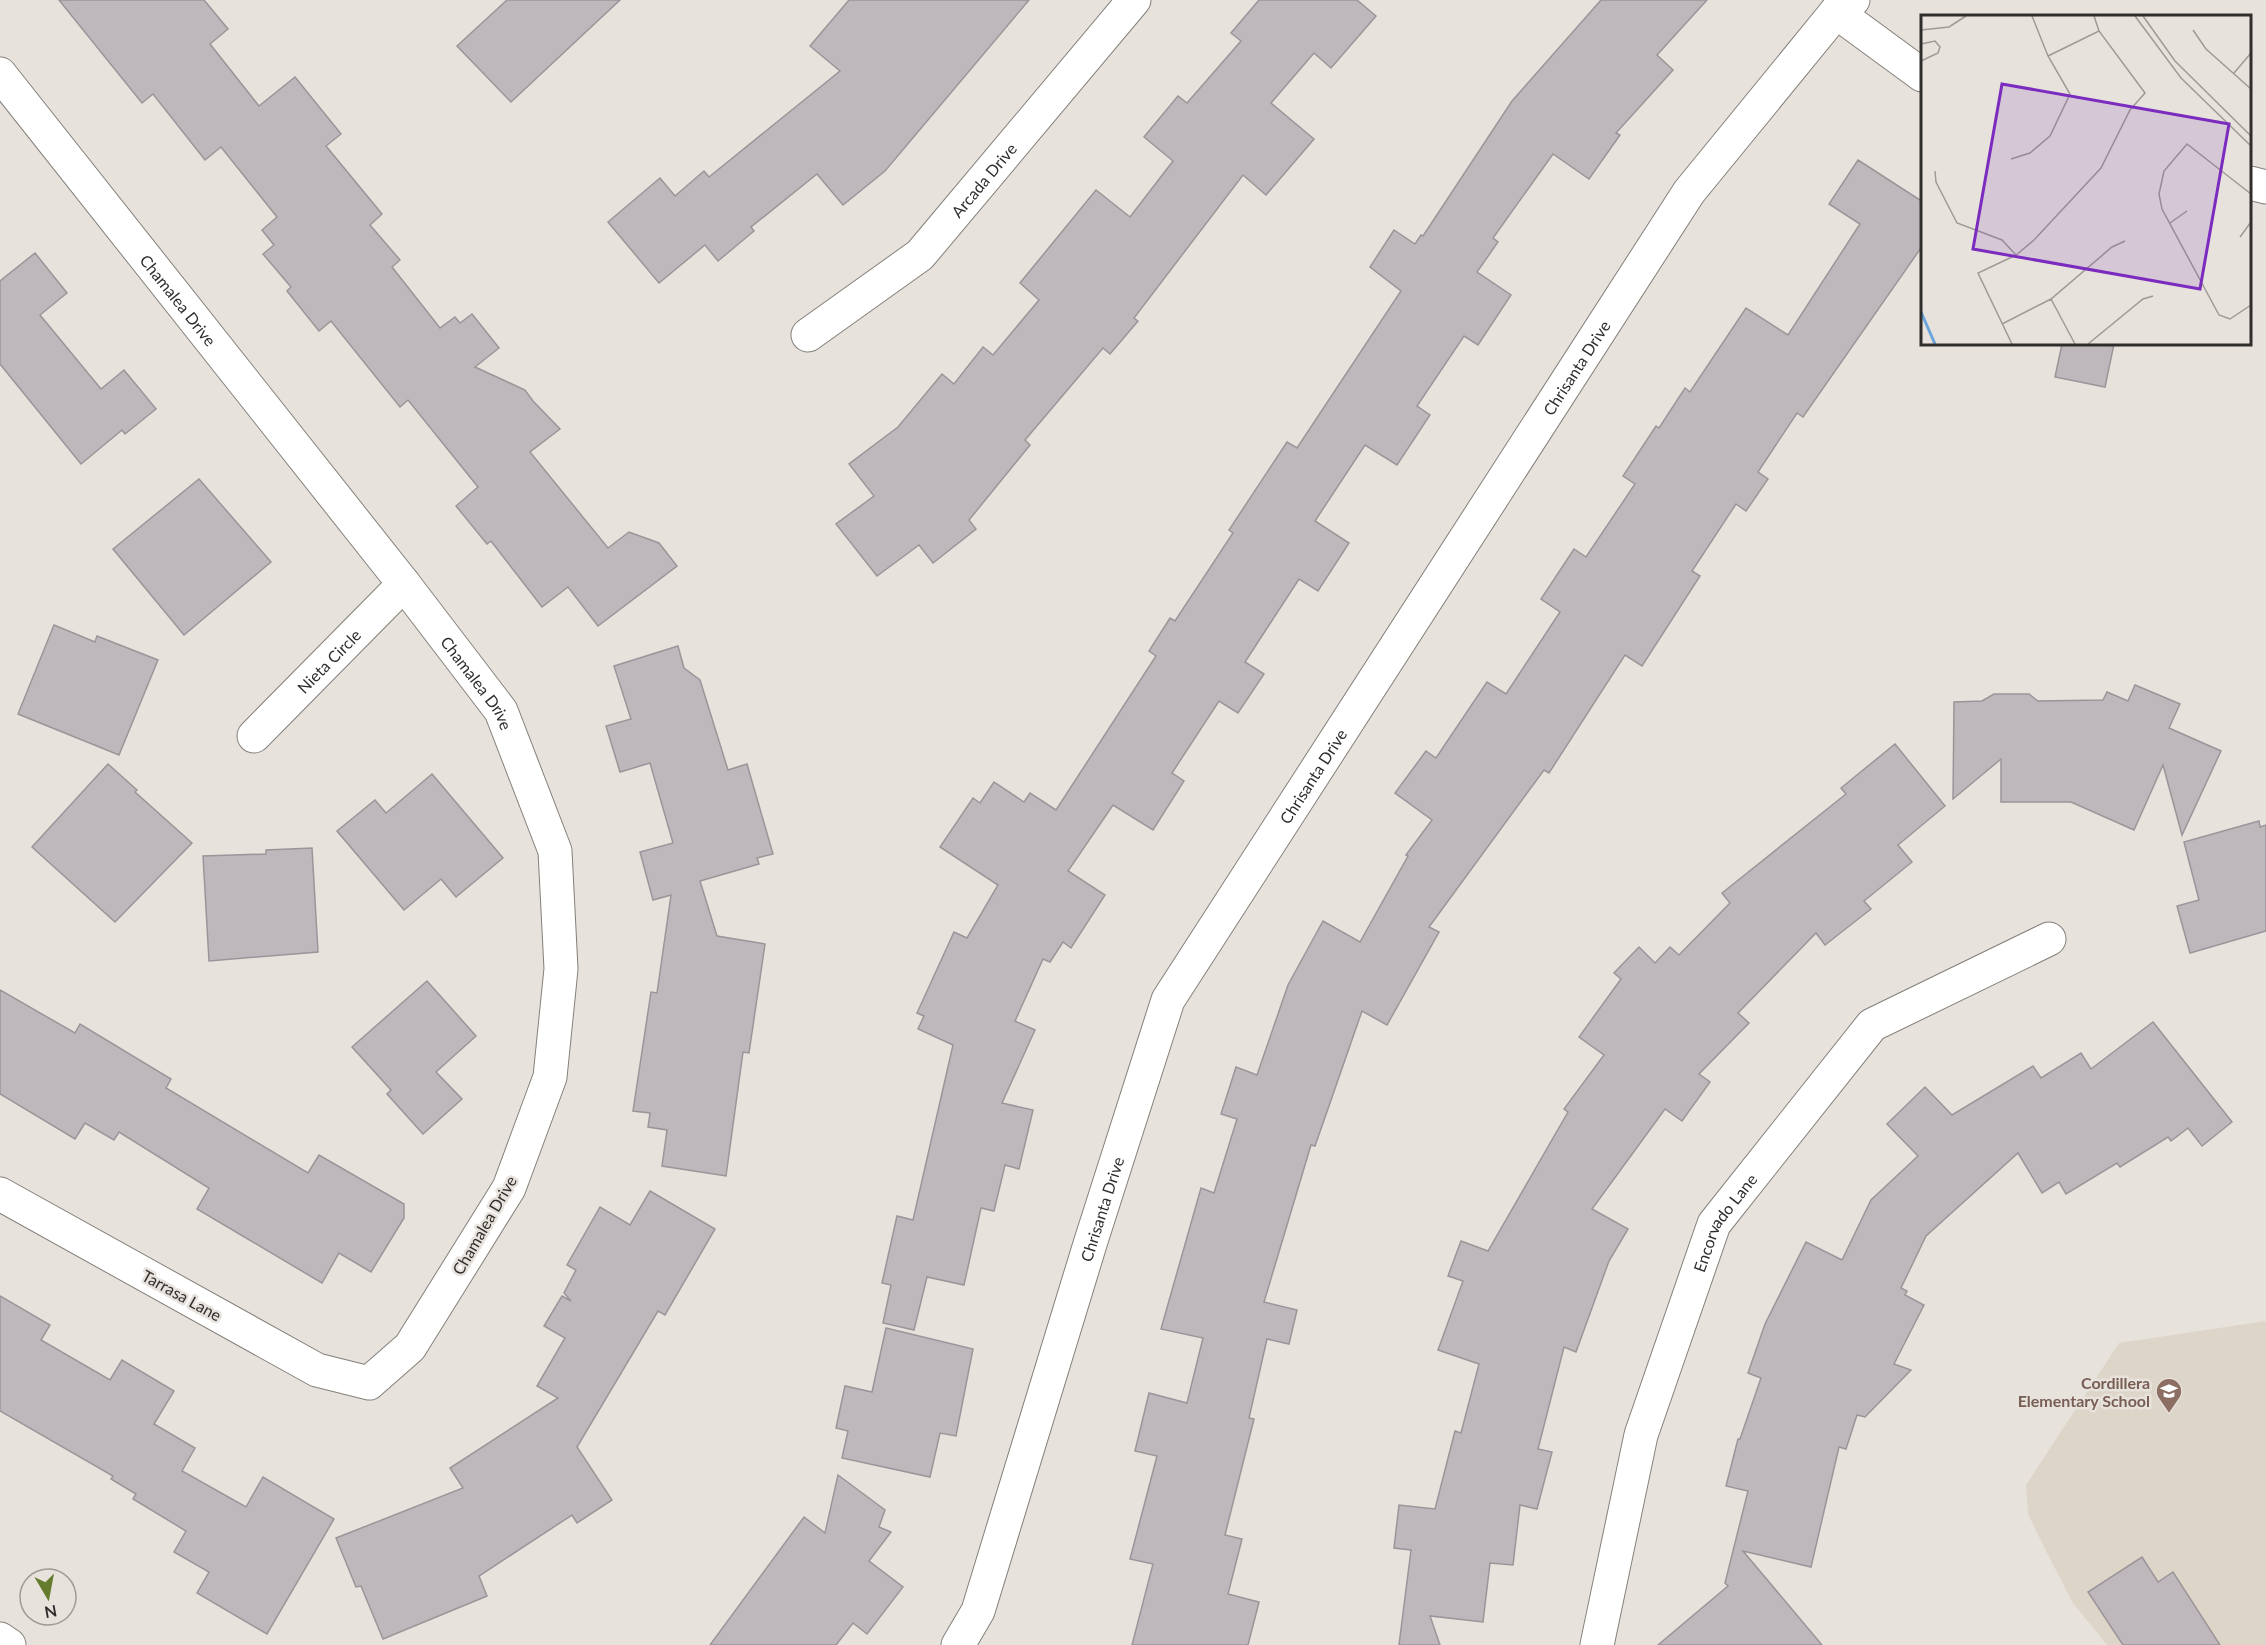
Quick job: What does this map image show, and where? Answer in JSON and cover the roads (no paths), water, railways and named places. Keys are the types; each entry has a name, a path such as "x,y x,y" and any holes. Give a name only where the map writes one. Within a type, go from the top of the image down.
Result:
{"street":[{"name":"Arcada Drive","path":"808,335 920,255 1134,0"},
{"path":"1844,6 1921,73"},
{"name":"Chrisanta Drive","path":"958,1645 978,1611 1090,1244 1168,1000 1689,192 1844,6"},
{"name":"Chamalea Drive","path":"0,74 404,584 501,711 555,851 561,969 550,1077 509,1188 410,1347 369,1383"},
{"path":"2251,183 2266,187"},
{"name":"Nieta Circle","path":"254,736 404,584"},
{"name":"Encorvado Lane","path":"1597,1645 1641,1435 1714,1224 1872,1025 2049,939"},
{"name":"Tarrasa Lane","path":"0,1194 317,1370 369,1383"},
{"path":"0,1639 9,1645"}],"place":[{"name":"Cordillera Elementary School","path":"2169,1414"}]}
